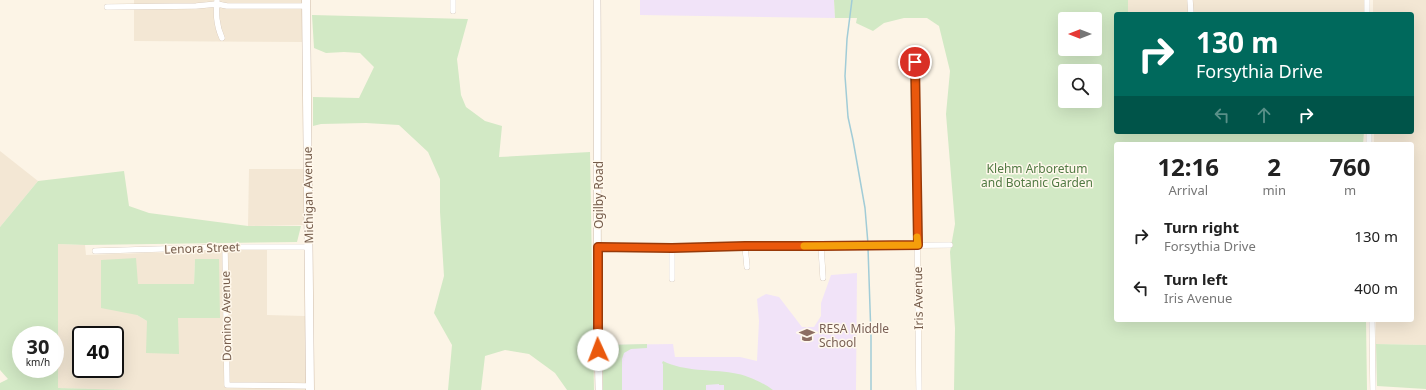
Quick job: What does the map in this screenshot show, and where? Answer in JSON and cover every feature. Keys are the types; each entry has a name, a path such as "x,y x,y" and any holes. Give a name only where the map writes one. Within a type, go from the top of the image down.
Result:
{"main road":[{"name":"Michigan Avenue","path":"306,3 310,388"}],"street":[{"path":"453,0 453,11"},
{"name":"Ogilby Road","path":"597,0 597,310 599,390"},
{"path":"1190,0 1190,12"},
{"path":"1367,0 1367,12"},
{"path":"217,2 215,13 222,38"},
{"path":"107,7 196,6 217,2 227,6 306,3"},
{"name":"Iris Avenue","path":"915,62 919,390"},
{"path":"598,247 672,248 745,246 950,245"},
{"path":"745,246 747,266"},
{"path":"821,246 823,278"},
{"name":"Lenora Street","path":"95,251 225,247 309,247"},
{"name":"Domino Avenue","path":"225,247 227,385 310,388"},
{"path":"672,248 672,279"},
{"path":"1372,322 1372,390"}],"shaded area":[{"path":"134,0 304,0 304,42 134,41"},
{"path":"640,0 834,0 835,18 640,15"},
{"path":"1128,0 1366,0 1365,12 1128,12"},
{"path":"1373,0 1426,0 1426,345 1376,344 1376,322 1414,322 1414,142 1374,142 1374,134 1414,134 1414,12 1373,12"},
{"path":"0,151 38,181 0,227"},
{"path":"249,169 304,169 305,225 248,226"},
{"path":"58,244 85,245 86,255 267,249 267,315 305,316 306,390 133,390 58,388 58,378 64,378 64,326 58,326","holes":["195,259 220,318 178,318 147,321 137,315 138,284 194,284"]},
{"name":"RESA Middle School","path":"857,273 856,390 603,390 603,345 673,344 675,357 740,357 757,361 759,321 757,299 766,294 779,297 802,327 814,327 821,316 821,303 831,275"}],"green space":[{"name":"Klehm Arboretum and Botanic Garden","path":"834,0 1128,0 1128,12 1114,12 1114,134 1364,134 1363,142 1114,142 1114,322 1366,322 1367,390 954,390 955,328 950,252 955,224 946,114 950,71 939,26 927,18 904,18 884,23 873,31 856,23 857,18 835,18"},
{"path":"312,15 468,19 457,59 461,95 466,107 485,121 502,126 499,157 590,152 594,390 567,390 555,373 529,354 505,350 485,356 481,390 448,390 452,345 434,313 444,276 440,212 440,179 428,152 399,125 366,123 321,124 313,126 313,97 359,98 374,67 360,53 326,53 314,48"},
{"path":"124,171 129,206 149,213 248,226 301,226 297,242 85,245 58,244 58,326 12,326 12,378 58,378 58,388 133,390 0,390 0,383 8,379 0,370 0,227 38,181"},
{"path":"136,258 138,284 194,284 195,259 219,259 220,318 178,318 179,354 146,353 147,321 137,315 101,308 101,260"},
{"path":"647,344 647,348 631,349 624,353 622,359 622,390 603,390 603,345"},
{"path":"1376,344 1426,345 1426,389 1377,386"},
{"path":"663,361 671,365 689,369 744,375 773,390 724,390 724,385 719,384 706,385 706,390 663,390"}],"waterway":[{"path":"852,0 847,39 845,76 848,117 865,208 868,244"},
{"path":"868,248 871,390"}],"slow traffic":[{"path":"804,246 918,245 917,237"}],"place":[{"name":"RESA Middle School","path":"807,335"}],"route":[{"path":"598,350 598,247 672,248 918,245 915,62"}]}
